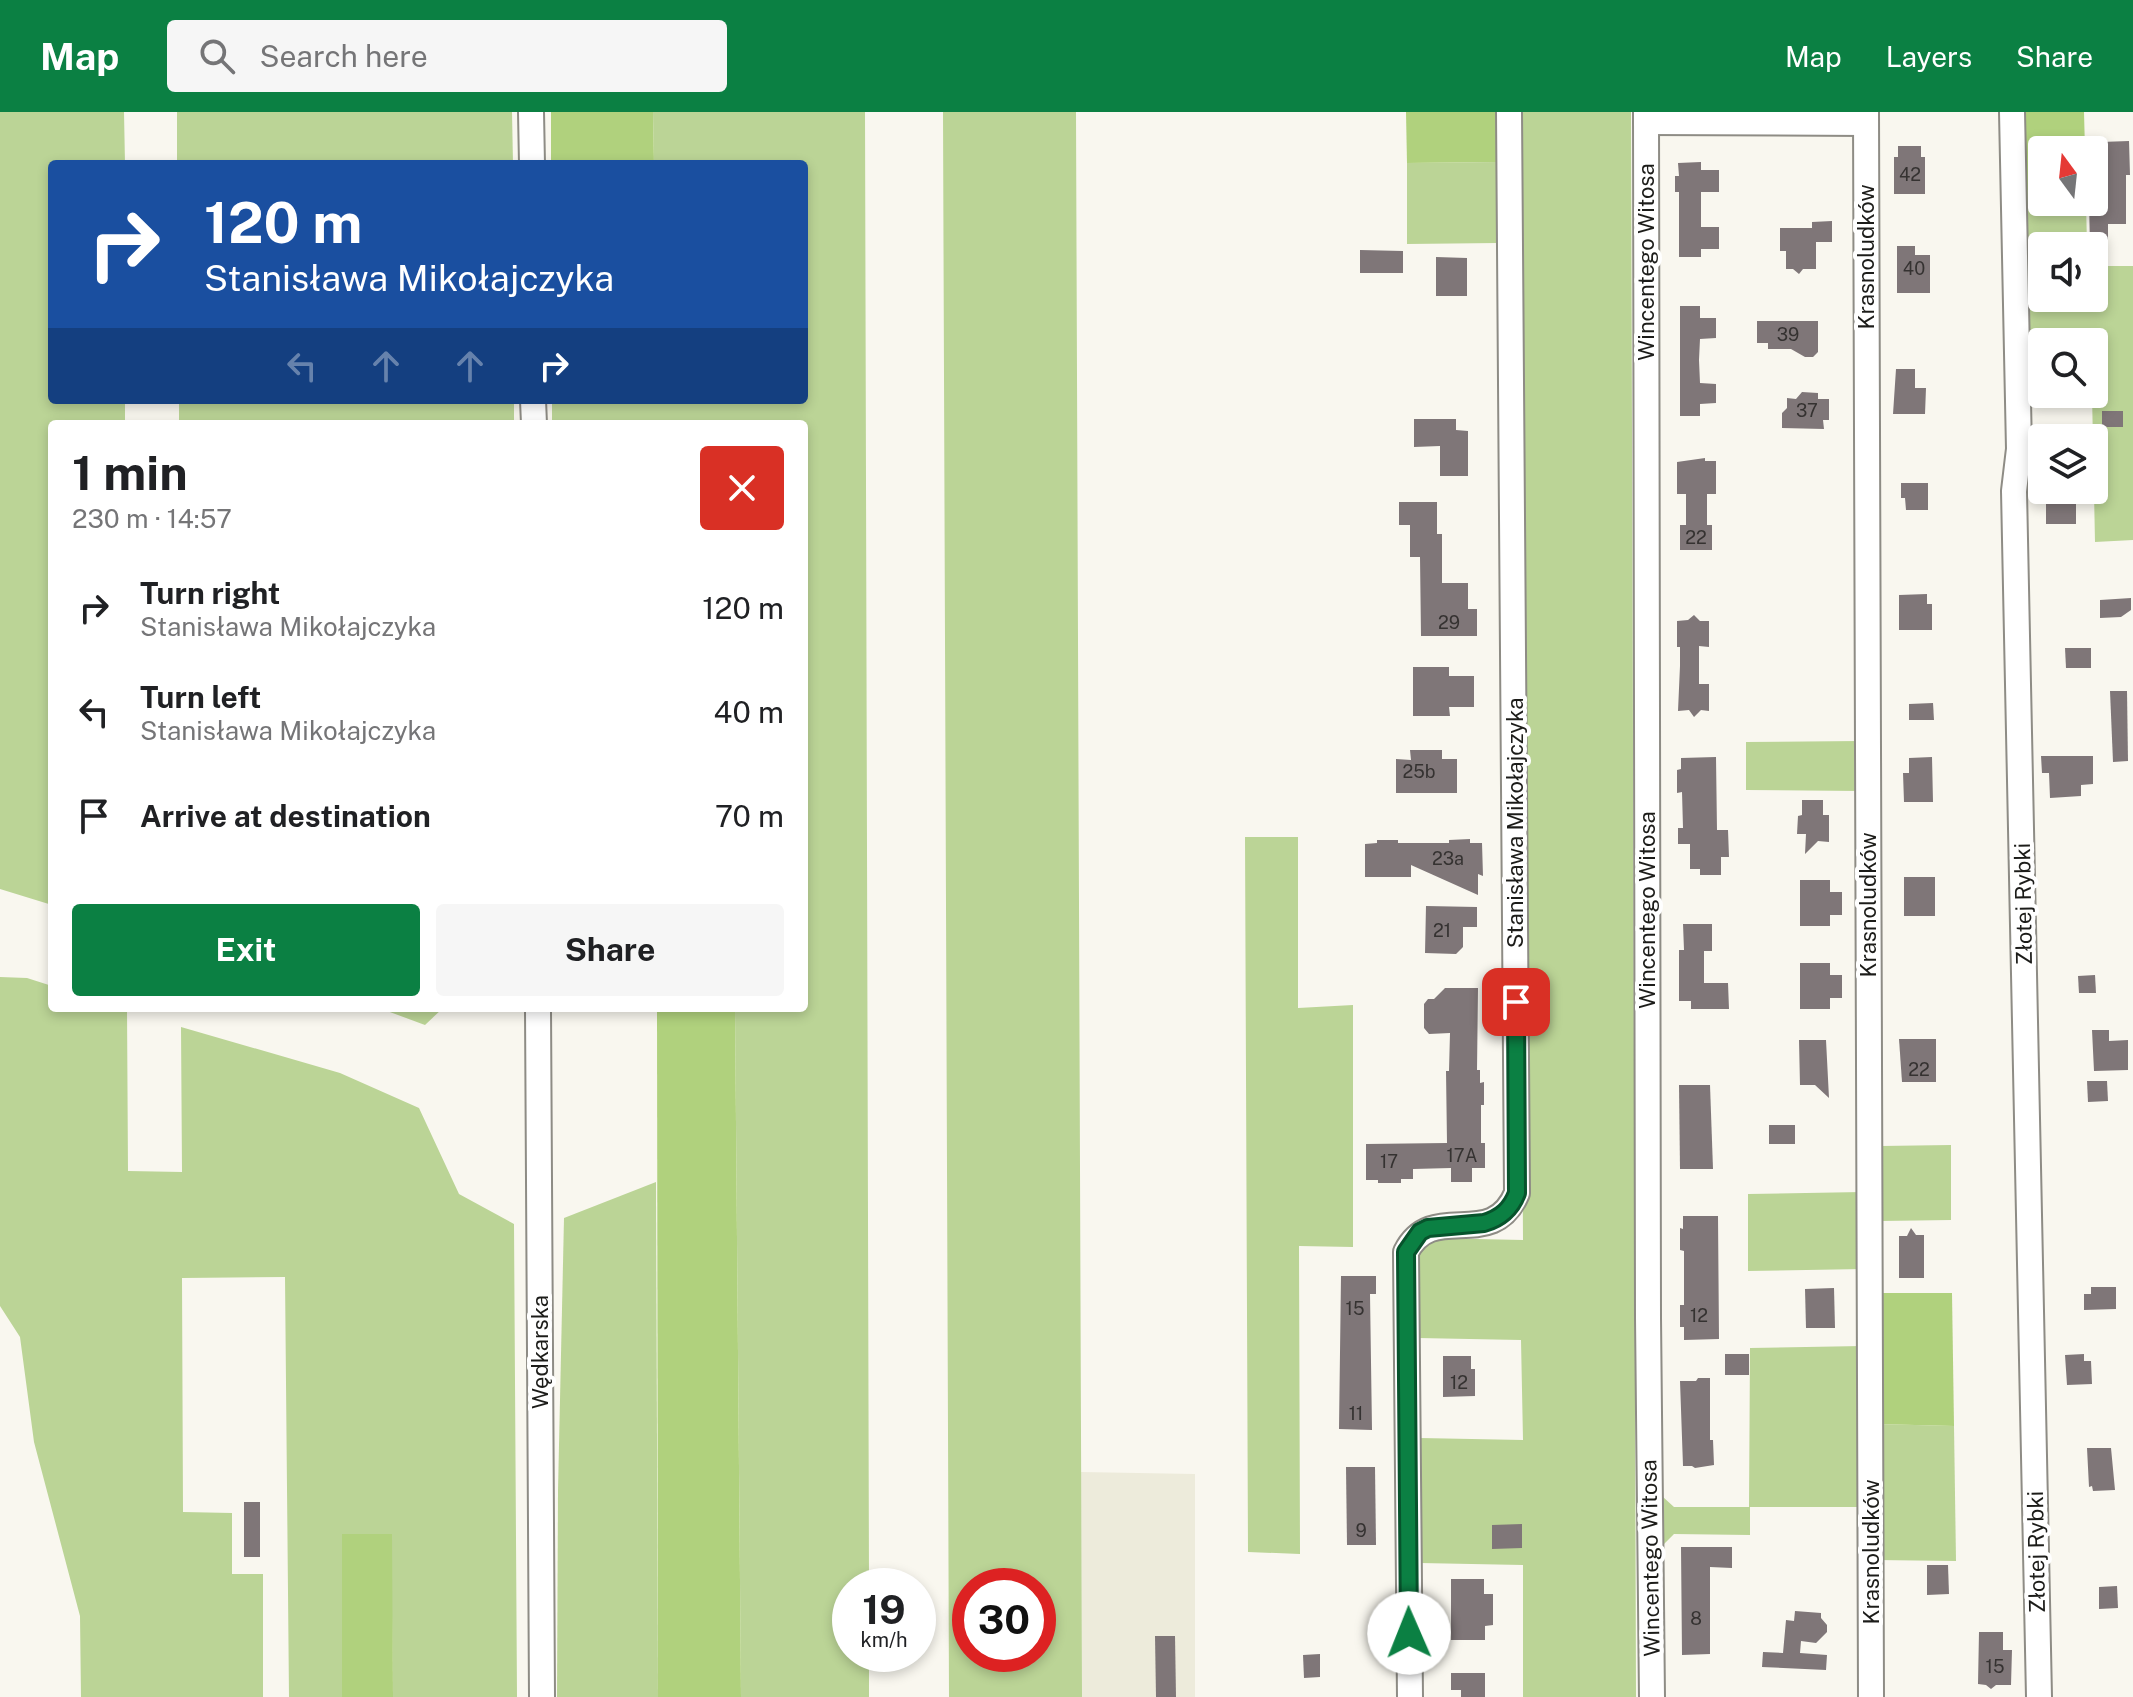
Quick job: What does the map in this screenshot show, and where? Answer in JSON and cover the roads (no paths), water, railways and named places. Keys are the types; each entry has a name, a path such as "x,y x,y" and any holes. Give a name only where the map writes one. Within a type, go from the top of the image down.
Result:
{"street":[{"path":"531,112 532,160"},
{"name":"Stanisława Mikołajczyka","path":"1410,1697 1406,1252 1420,1232 1428,1228 1493,1221 1512,1205 1517,1193 1509,112"},
{"name":"Złotej Rybki","path":"2012,112 2019,449 2014,491 2039,1697"},
{"name":"Wincentego Witosa","path":"1652,1697 1646,117 1866,118"},
{"name":"Krasnoludków","path":"1866,118 1871,1697"},
{"name":"Wędkarska","path":"538,1012 542,1697"}]}
